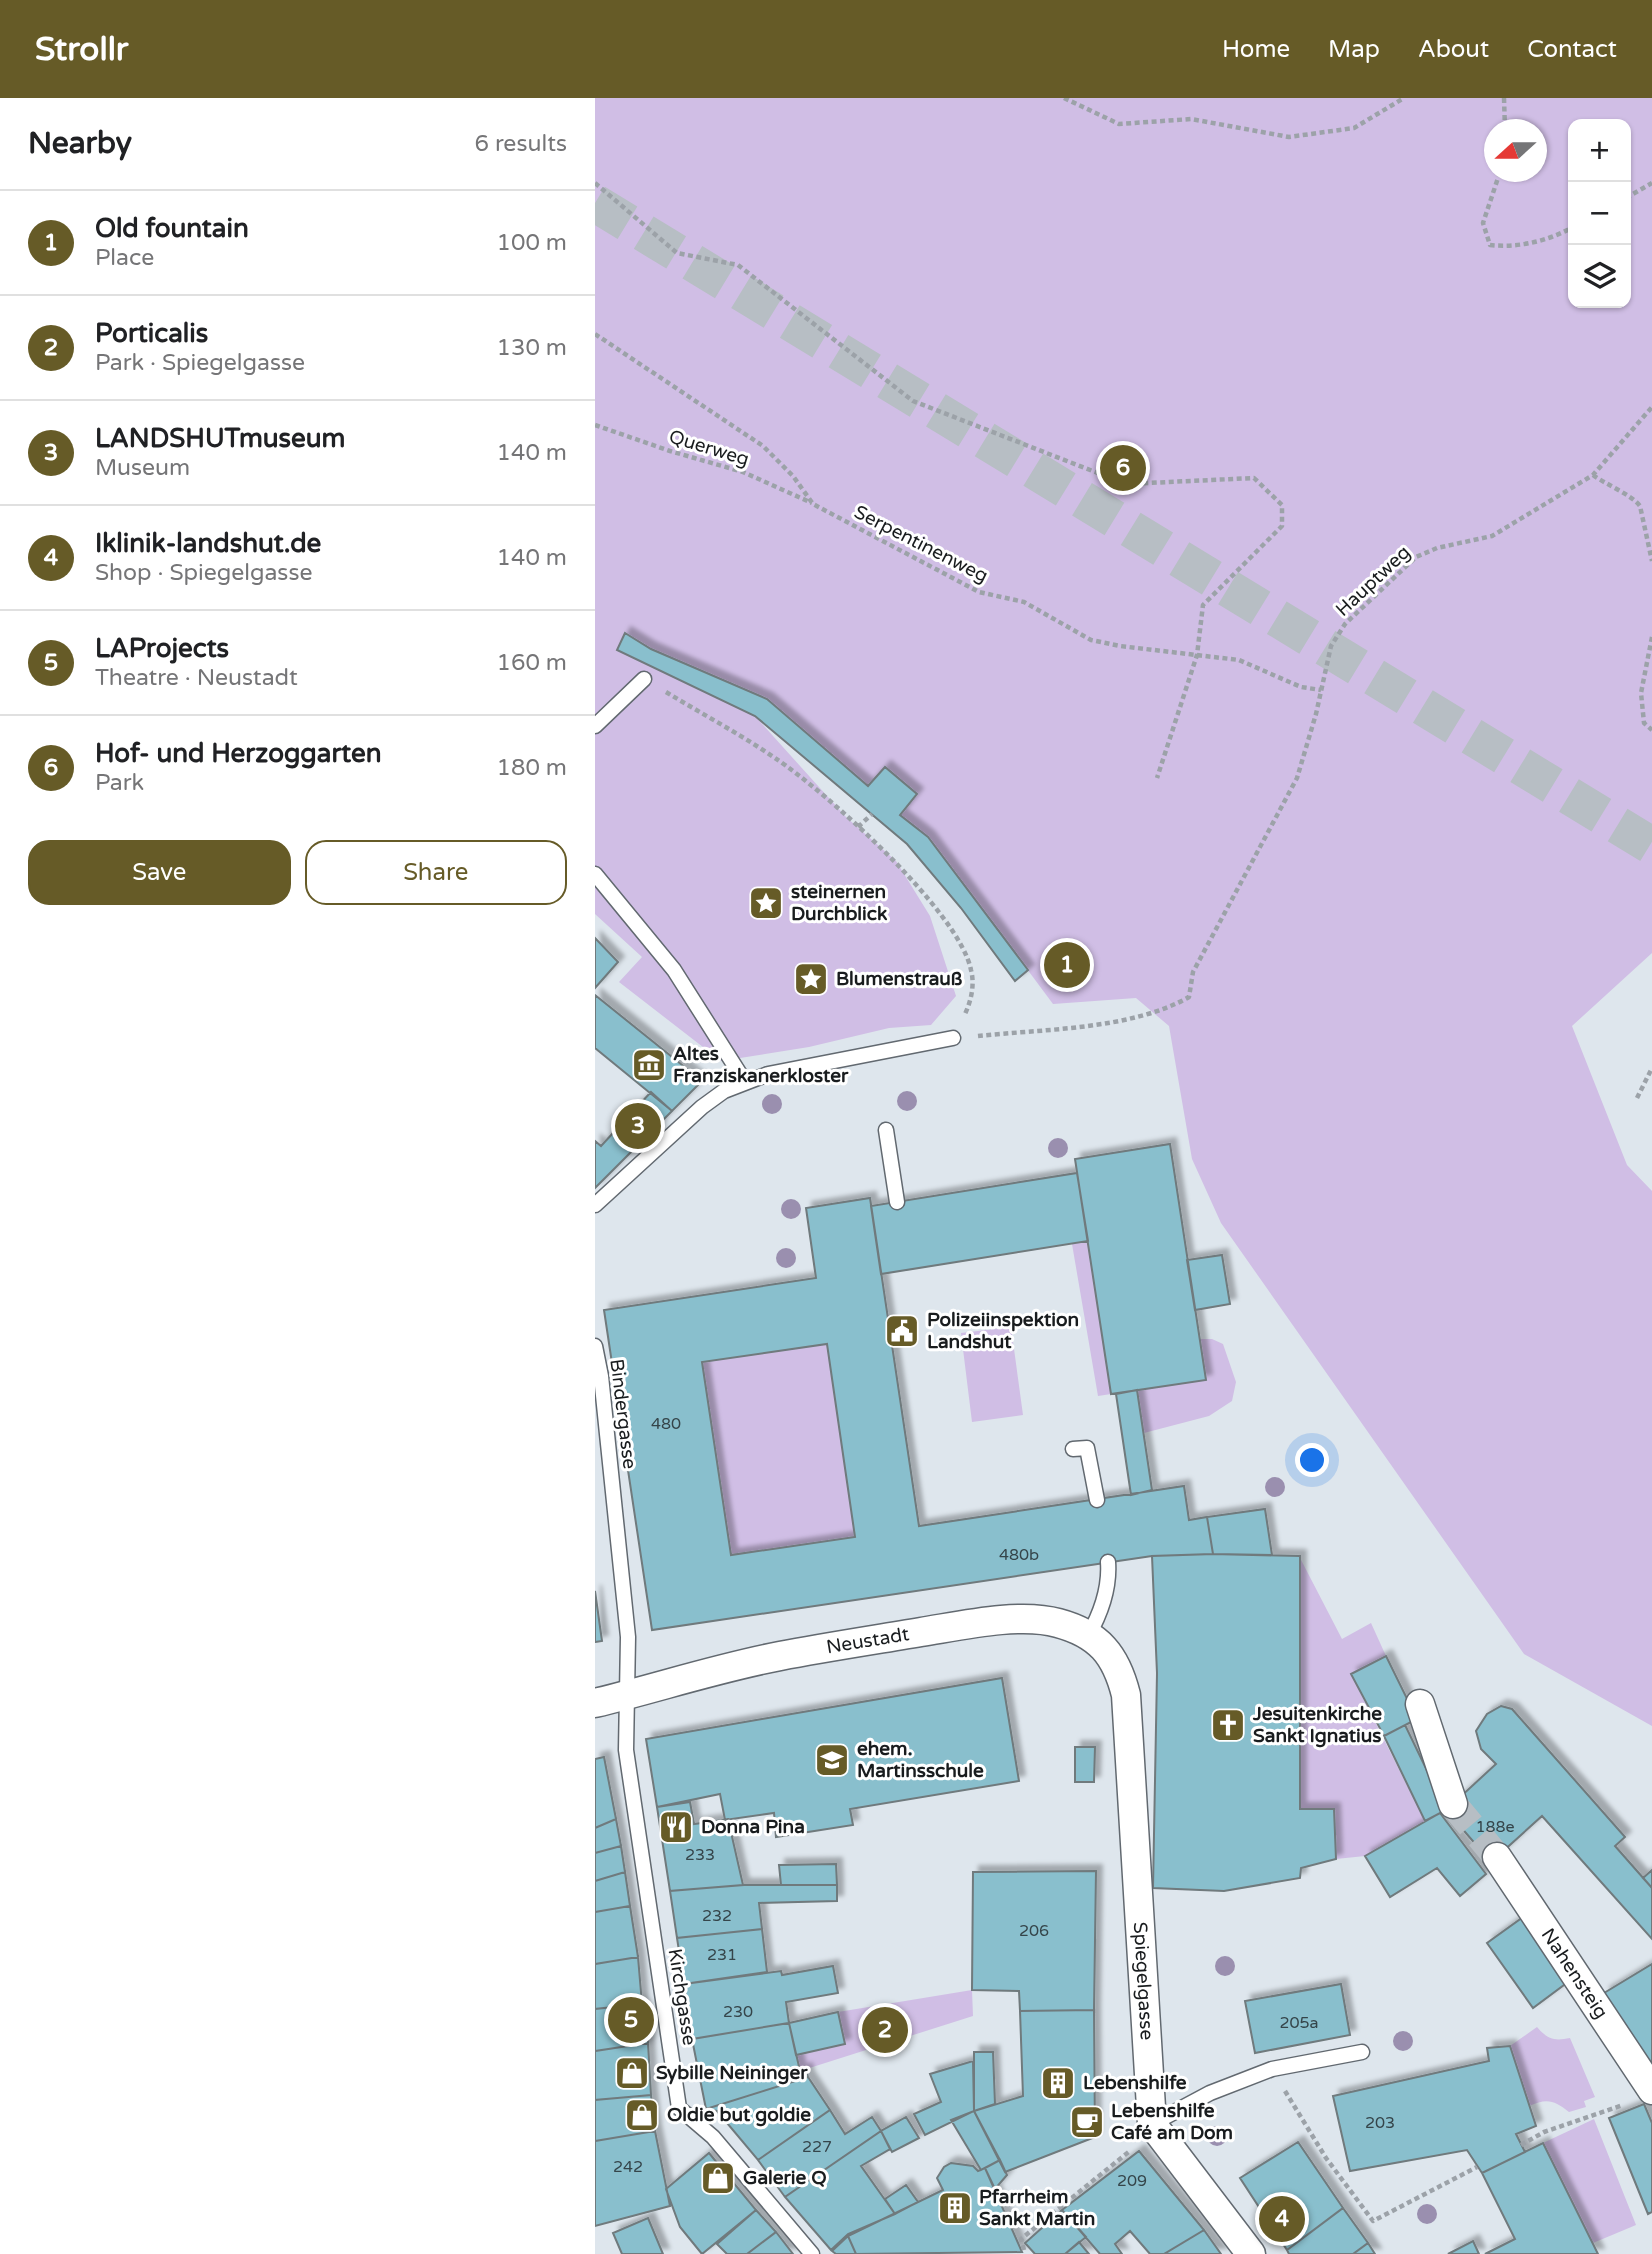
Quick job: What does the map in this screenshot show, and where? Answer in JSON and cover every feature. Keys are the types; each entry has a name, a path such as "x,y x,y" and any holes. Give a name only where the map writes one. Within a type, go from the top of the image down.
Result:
{"street":[{"name":"Neustadt","path":"595,1703 779,1656 957,1626 1024,1620 1055,1622 1088,1636 1109,1653 1121,1676"},
{"name":"Spiegelgasse","path":"1121,1676 1126,1695 1132,1756 1154,2128"},
{"path":"1420,1704 1453,1804"},
{"name":"Nahensteig","path":"1497,1857 1652,2090"},
{"path":"1154,2128 1251,2254"}],"lane":[{"path":"595,726 644,679"},
{"path":"595,874 674,970 745,1082"},
{"path":"595,1205 702,1107 745,1082 780,1072 953,1038"},
{"path":"886,1130 897,1202"},
{"name":"Bindergasse","path":"595,1346 601,1376 628,1637 627,1695"},
{"path":"1073,1449 1087,1448 1097,1500"},
{"path":"1088,1636 1104,1598 1109,1579 1108,1562"},
{"name":"Kirchgasse","path":"627,1695 626,1750 679,2108 713,2137 812,2254"},
{"path":"1154,2128 1210,2093 1272,2069 1362,2052"}],"path":[{"path":"1064,98 1119,124 1191,119 1289,137 1354,128 1404,98"},
{"path":"1504,98 1505,119"},
{"path":"1497,182 1483,223 1490,245 1511,247 1558,235 1568,230"},
{"path":"595,183 677,253 737,265 913,401 1126,484 1254,478 1282,505 1282,526 1203,605 1197,654 1157,778"},
{"path":"1631,195 1652,183"},
{"name":"Serpentinenweg","path":"595,334 763,446 793,477 813,503 968,587 1024,602 1091,640 1239,660 1264,668 1301,687 1321,690"},
{"name":"Hauptweg","path":"953,1038 1121,1020 1185,1000 1190,995 1193,972 1297,778 1331,646 1345,624 1416,556 1437,548 1492,537 1593,475 1652,407"},
{"name":"Querweg","path":"595,425 743,472 813,503"},
{"path":"1593,475 1615,491 1636,500 1640,506 1652,561"},
{"path":"1652,637 1641,693 1644,723 1652,730"},
{"path":"644,679 776,758 896,862 951,928 964,950 971,970 972,991 969,1007 953,1038"},
{"path":"858,827 872,814"},
{"path":"1637,1098 1652,1068"},
{"path":"1272,2069 1326,2158 1373,2221 1478,2166"},
{"path":"1521,2145 1544,2132 1627,2104"},
{"path":"1024,2250 1021,2239 1154,2128"}],"shaded area":[{"path":"595,98 1652,98 1652,953 1572,1026 1627,1165 1652,1191 1652,1726 1524,1654 1221,1223 1192,1159 1169,1026 1136,998 1053,1004 929,837 900,815 917,794 885,767 868,786 767,699 651,649 626,633 618,650 755,716 846,817 896,861 930,916 956,996 931,1025 889,1028 809,1047 721,1061 619,982 642,957 595,914"},
{"path":"1088,1241 1111,1394 1098,1396 1072,1244"},
{"path":"1011,1327 1023,1415 972,1422 961,1333"},
{"path":"1199,1339 1212,1339 1223,1344 1236,1382 1232,1401 1209,1416 1144,1433 1137,1390 1205,1380"},
{"path":"827,1344 855,1537 731,1555 702,1362"},
{"path":"1299,1556 1342,1639 1371,1623 1386,1656 1351,1674 1425,1821 1365,1856 1336,1859 1334,1810 1300,1809"},
{"path":"972,1990 973,2016 800,2071 796,2055 845,2044 838,2012"},
{"path":"1537,2027 1552,2038 1570,2038 1595,2097 1584,2101 1586,2107 1569,2112 1550,2102 1529,2106 1510,2046"},
{"path":"1594,2119 1636,2225 1593,2243 1543,2143"}],"building":[{"path":"625,633 651,649 767,699 868,786 885,767 917,794 900,815 928,837 1028,970 1015,981 961,908 907,844 755,716 617,650"},
{"path":"595,938 618,962 595,988"},
{"name":"Altes Franziskanerkloster","path":"595,995 702,1081 672,1111 595,1048"},
{"path":"651,1092 672,1111 595,1188 595,1141 601,1146"},
{"path":"1170,1144 1206,1380 1111,1394 1075,1159"},
{"path":"1077,1173 1088,1241 881,1274 871,1206"},
{"path":"870,1198 919,1526 1184,1486 1189,1520 1207,1517 1213,1554 1152,1556 652,1630 604,1310 816,1278 806,1208","holes":["827,1344 855,1537 731,1555 702,1362"]},
{"path":"1222,1255 1230,1304 1195,1310 1187,1260"},
{"path":"1137,1390 1152,1490 1131,1495 1116,1394"},
{"path":"1265,1509 1272,1555 1213,1554 1207,1517"},
{"name":"Jesuitenkirche Sankt Ignatius","path":"1152,1556 1300,1556 1300,1809 1334,1809 1336,1859 1301,1868 1300,1878 1224,1891 1153,1888 1157,1673"},
{"path":"595,1591 602,1641 595,1642"},
{"path":"1386,1656 1417,1719 1384,1736 1351,1674"},
{"name":"ehem. Martinsschule","path":"1002,1678 1019,1781 850,1809 853,1825 776,1837 774,1813 725,1820 720,1794 657,1807 646,1739"},
{"path":"1501,1706 1512,1709 1625,1837 1615,1846 1652,1888 1652,1939 1542,1816 1491,1862 1446,1810 1496,1764 1481,1749 1476,1731 1487,1714"},
{"path":"1405,1725 1446,1810 1425,1821 1384,1736"},
{"path":"1075,1747 1095,1747 1094,1782 1075,1782"},
{"path":"604,1757 616,1819 595,1828 595,1759"},
{"path":"690,1802 694,1824 728,1819 743,1885 670,1891 657,1807"},
{"path":"1440,1813 1486,1874 1460,1896 1437,1868 1390,1897 1365,1856"},
{"path":"616,1819 621,1846 595,1853 595,1828"},
{"path":"621,1846 625,1872 595,1881 595,1853"},
{"path":"836,1864 837,1885 781,1885 779,1865"},
{"path":"1652,1870 1652,1888 1643,1878"},
{"path":"1096,1871 1094,2010 1020,2011 1019,1991 972,1990 973,1872"},
{"path":"625,1872 630,1906 595,1912 595,1881"},
{"path":"743,1885 837,1885 837,1901 759,1903 762,1929 677,1938 670,1891"},
{"path":"630,1906 638,1957 595,1964 595,1912"},
{"path":"1526,1915 1572,1979 1533,2008 1487,1943"},
{"path":"762,1929 767,1972 684,1984 677,1938"},
{"path":"638,1957 642,2004 595,2009 595,1964"},
{"path":"1652,1964 1652,2074 1604,1993"},
{"path":"833,1966 838,1993 786,2002 789,2023 692,2039 684,1984 781,1971 782,1975"},
{"path":"1341,1984 1350,2035 1255,2053 1245,2001"},
{"path":"642,2004 648,2043 595,2051 595,2009"},
{"name":"Lebenshilfe","path":"1094,2010 1095,2137 1005,2172 974,2111 1023,2096 1020,2011"},
{"path":"838,2012 845,2044 796,2055 789,2023"},
{"path":"789,2023 800,2071 806,2069 808,2077 706,2109 692,2039"},
{"path":"648,2043 651,2095 595,2100 595,2051"},
{"path":"1510,2046 1536,2126 1516,2134 1525,2152 1482,2173 1467,2150 1350,2171 1333,2096 1489,2061 1487,2048"},
{"path":"974,2052 993,2052 995,2104 974,2111"},
{"path":"973,2061 974,2111 925,2135 914,2114 941,2102 930,2074"},
{"path":"808,2077 830,2110 758,2160 717,2111 706,2109"},
{"path":"651,2095 655,2131 595,2141 595,2100"},
{"path":"1644,2104 1652,2123 1652,2212 1648,2214 1609,2118"},
{"path":"830,2110 845,2134 872,2117 881,2131 785,2197 758,2160"},
{"path":"974,2111 1000,2160 981,2170 951,2120"},
{"path":"906,2117 919,2138 892,2152 881,2131"},
{"path":"655,2131 670,2206 595,2226 595,2141"},
{"path":"881,2131 890,2149 861,2166 895,2214 848,2234 831,2250 785,2197"},
{"path":"1298,2142 1343,2208 1287,2250 1240,2178"},
{"path":"1543,2143 1598,2254 1485,2254 1515,2239 1482,2173"},
{"path":"1139,2151 1204,2230 1164,2254 1150,2254 1130,2231 1115,2244 1122,2254 1100,2254 1062,2210"},
{"path":"709,2153 756,2210 702,2254 680,2227 666,2189"},
{"path":"1000,2160 1007,2175 995,2189 985,2168"},
{"name":"Pfarrheim Sankt Martin","path":"951,2163 973,2166 978,2171 985,2168 1022,2252 856,2254 848,2236 943,2190 937,2178 944,2167"},
{"path":"906,2185 918,2202 895,2214 885,2199"},
{"path":"1343,2208 1368,2243 1353,2254 1289,2254 1287,2250"},
{"path":"756,2210 776,2232 747,2254 727,2254 717,2244"},
{"path":"1062,2210 1086,2237 1065,2254 1035,2254 1025,2243"},
{"path":"648,2218 663,2254 622,2254 613,2233"},
{"path":"1204,2230 1221,2254 1164,2254"},
{"path":"776,2232 793,2254 747,2254"},
{"path":"848,2236 856,2254 836,2254 832,2251"},
{"path":"1473,2241 1479,2254 1448,2254"},
{"path":"1079,2242 1089,2254 1065,2254"},
{"path":"1368,2243 1375,2254 1353,2254"}],"tunnel":[{"path":"595,203 1652,846"},
{"path":"1453,1804 1497,1857"}],"place":[{"name":"Hof- und Herzoggarten","path":"1123,468"},
{"name":"steinernen Durchblick","path":"766,903"},
{"name":"Old fountain","path":"1067,965"},
{"name":"Blumenstrauß","path":"811,979"},
{"name":"Altes Franziskanerkloster","path":"649,1065"},
{"name":"LANDSHUTmuseum","path":"638,1126"},
{"name":"Polizeiinspektion Landshut","path":"902,1331"},
{"name":"Jesuitenkirche Sankt Ignatius","path":"1228,1725"},
{"name":"ehem. Martinsschule","path":"832,1760"},
{"name":"Donna Pina","path":"676,1827"},
{"name":"LAProjects","path":"631,2020"},
{"name":"Porticalis","path":"885,2030"},
{"name":"Sybille Neininger","path":"632,2073"},
{"name":"Lebenshilfe","path":"1058,2083"},
{"name":"Oldie but goldie","path":"642,2115"},
{"name":"Lebenshilfe Café am Dom","path":"1087,2122"},
{"name":"Galerie Q","path":"718,2178"},
{"name":"Pfarrheim Sankt Martin","path":"955,2208"},
{"name":"Iklinik-landshut.de","path":"1282,2219"}]}
